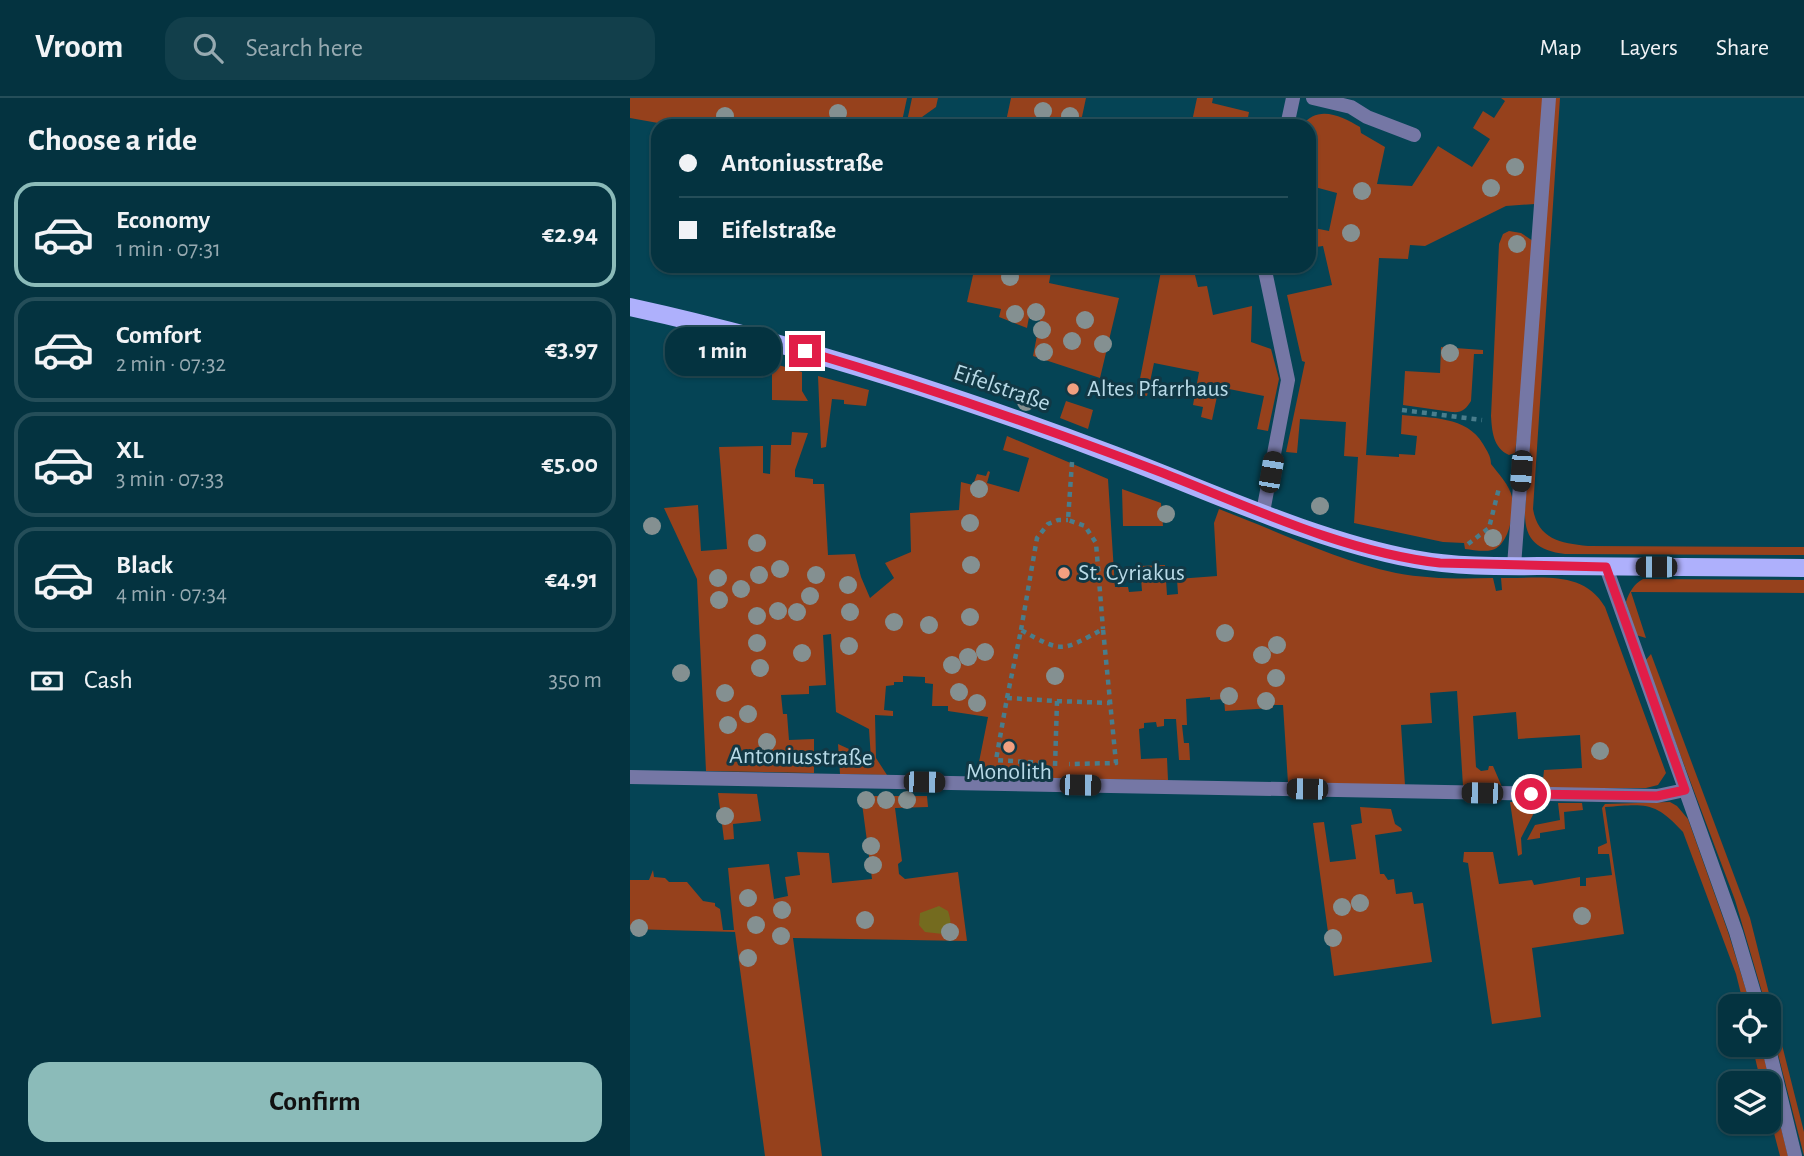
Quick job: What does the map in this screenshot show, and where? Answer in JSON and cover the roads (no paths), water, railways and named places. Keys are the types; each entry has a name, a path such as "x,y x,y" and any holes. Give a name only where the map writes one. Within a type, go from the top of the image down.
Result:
{"main road":[{"name":"Eifelstraße","path":"630,307 735,331 936,391 1334,538 1400,557 1440,563 1514,566 1804,568"}],"street":[{"path":"1288,119 1293,98"},
{"path":"1313,98 1351,107 1367,117 1414,135"},
{"path":"1514,566 1549,98"},
{"path":"1263,512 1288,380 1265,273"},
{"path":"1606,567 1736,932 1754,994"},
{"name":"Antoniusstraße","path":"630,777 1657,796 1685,790"},
{"path":"1771,1057 1795,1156"}],"place":[{"name":"Altes Pfarrhaus","path":"1073,389"},
{"name":"St. Cyriakus","path":"1064,573"},
{"name":"Monolith","path":"1009,747"}]}
